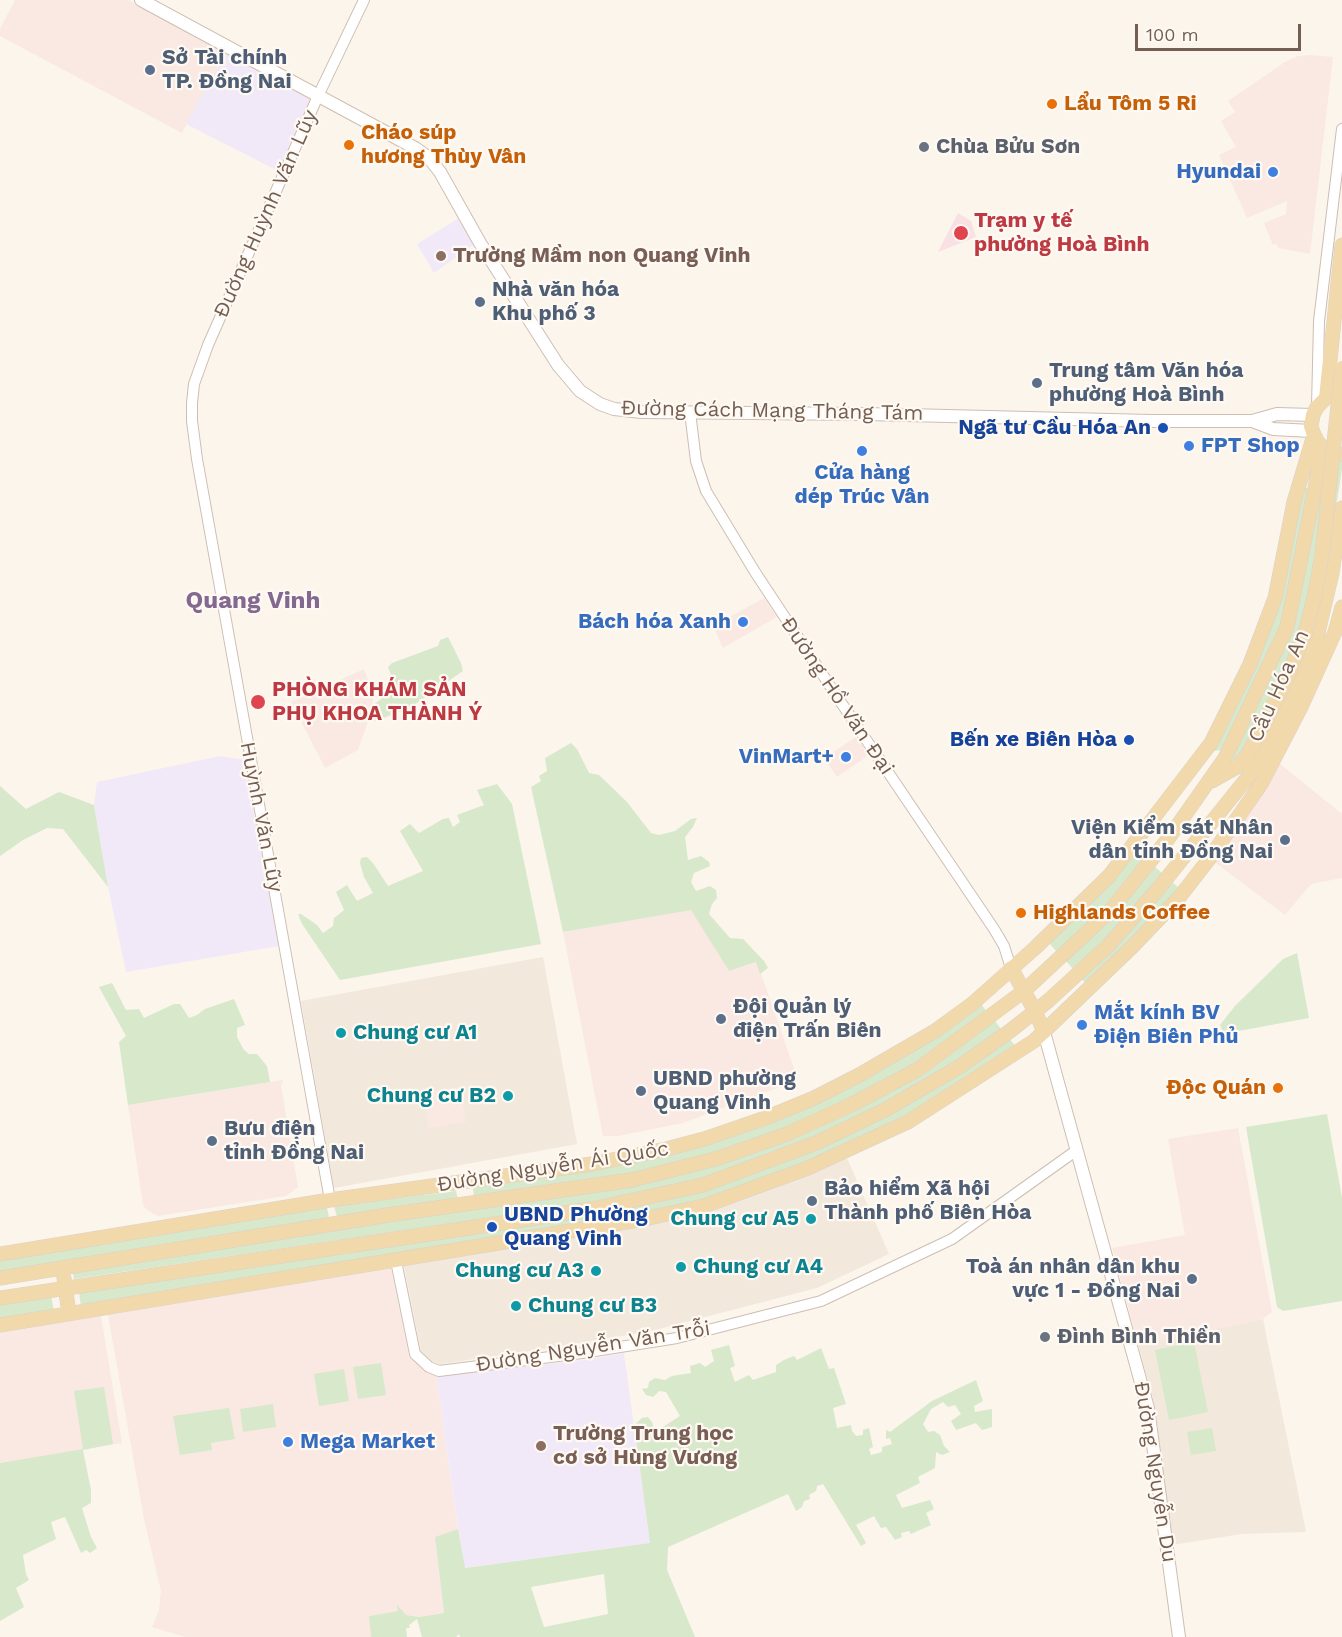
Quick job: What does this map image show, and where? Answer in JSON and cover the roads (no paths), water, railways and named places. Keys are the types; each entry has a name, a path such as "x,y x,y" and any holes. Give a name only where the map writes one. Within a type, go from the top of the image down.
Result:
{"main road":[{"name":"Đường Cách Mạng Tháng Tám","path":"141,0 415,148 429,158 440,172 480,243 558,365 584,395 600,404 620,410 642,412 1252,421 1318,407"},
{"path":"1318,407 1339,303 1342,245"},
{"name":"Cầu Hóa An","path":"1248,754 1287,678 1305,633 1314,599 1322,555 1342,368"},
{"path":"1318,407 1342,394"},
{"name":"Đường Nguyễn Ái Quốc","path":"0,1254 330,1200 464,1183 646,1154 704,1139 814,1098 860,1075 927,1036 972,1004 1043,941 1109,876 1211,743 1250,664 1275,598 1294,502 1318,407"},
{"name":"Đường Cách Mạng Tháng Tám","path":"1252,421 1274,429 1313,433"},
{"path":"1313,433 1323,448 1332,453 1342,454"},
{"name":"Đường Nguyễn Ái Quốc","path":"0,1278 334,1224 641,1178 719,1158 787,1134 851,1105 916,1070 1024,992 1111,910 1168,839 1227,754 1287,627 1323,448"},
{"name":"Đường Nguyễn Ái Quốc","path":"0,1298 522,1220 703,1185 816,1143 885,1110 959,1066 1035,1011 1108,946 1145,905 1230,800 1254,781 1317,637 1332,573 1342,508"},
{"name":"Đường Nguyễn Ái Quốc","path":"0,1325 396,1261 644,1219 704,1206 817,1164 908,1122 995,1067 1044,1032 1178,899 1209,859 1254,781 1301,707 1335,632 1342,607"},
{"name":"Đường Nguyễn Ái Quốc","path":"1207,784 1238,767 1248,754"},
{"name":"Đường Nguyễn Ái Quốc","path":"1230,800 1238,767"},
{"path":"1147,829 1168,839"},
{"path":"1190,850 1209,859"},
{"path":"1011,968 1044,1032"},
{"name":"Đường Nguyễn Du","path":"1044,1032 1149,1408 1179,1637"},
{"path":"464,1183 467,1205"},
{"path":"330,1200 334,1224"},
{"path":"62,1268 69,1314"}],"street":[{"name":"Đường Huỳnh Văn Lũy","path":"193,434 194,384 208,345 318,96 364,0"},
{"path":"1318,407 1317,336 1342,129"},
{"path":"1317,336 1323,343 1331,346"},
{"name":"Đường Hồ Văn Đại","path":"690,412 696,461 706,491 755,572 994,929 1004,946 1011,968"},
{"name":"Huỳnh Văn Lũy","path":"193,434 330,1200"},
{"name":"Đường Nguyễn Văn Trỗi","path":"396,1261 415,1354 429,1367 439,1371 582,1353 677,1338 821,1301 952,1239 1077,1150"}],"place":[{"name":"Sở Tài chính TP. Đồng Nai","path":"150,70"},
{"name":"Lẩu Tôm 5 Ri","path":"1052,104"},
{"name":"Cháo súp hương Thùy Vân","path":"349,145"},
{"name":"Chùa Bửu Sơn","path":"924,147"},
{"name":"Hyundai","path":"1273,172"},
{"name":"Trạm y tế phường Hoà Bình","path":"961,233"},
{"name":"Trường Mầm non Quang Vinh","path":"441,256"},
{"name":"Nhà văn hóa Khu phố 3","path":"480,302"},
{"name":"Trung tâm Văn hóa phường Hoà Bình","path":"1037,383"},
{"name":"Ngã tư Cầu Hóa An","path":"1163,428"},
{"name":"FPT Shop","path":"1189,446"},
{"name":"Cửa hàng dép Trúc Vân","path":"862,451"},
{"name":"Bách hóa Xanh","path":"743,622"},
{"name":"PHÒNG KHÁM SẢN PHỤ KHOA THÀNH Ý","path":"258,702"},
{"name":"Bến xe Biên Hòa","path":"1129,740"},
{"name":"VinMart+","path":"846,757"},
{"name":"Viện Kiểm sát Nhân dân tỉnh Đồng Nai","path":"1285,840"},
{"name":"Highlands Coffee","path":"1021,913"},
{"name":"Đội Quản lý điện Trấn Biên","path":"721,1019"},
{"name":"Mắt kính BV Điện Biên Phủ","path":"1082,1025"},
{"name":"Chung cư A1","path":"341,1033"},
{"name":"Độc Quán","path":"1278,1088"},
{"name":"UBND phường Quang Vinh","path":"641,1091"},
{"name":"Chung cư B2","path":"508,1096"},
{"name":"Bưu điện tỉnh Đồng Nai","path":"212,1141"},
{"name":"Bảo hiểm Xã hội Thành phố Biên Hòa","path":"812,1201"},
{"name":"Chung cư A5","path":"811,1219"},
{"name":"UBND Phường Quang Vinh","path":"492,1227"},
{"name":"Chung cư A4","path":"681,1267"},
{"name":"Chung cư A3","path":"596,1271"},
{"name":"Toà án nhân dân khu vực 1 - Đồng Nai","path":"1192,1279"},
{"name":"Chung cư B3","path":"516,1306"},
{"name":"Đình Bình Thiền","path":"1045,1337"},
{"name":"Mega Market","path":"288,1442"},
{"name":"Trường Trung học cơ sở Hùng Vương","path":"541,1446"}],"district":[{"name":"Quang Vinh","path":"253,601"}]}
